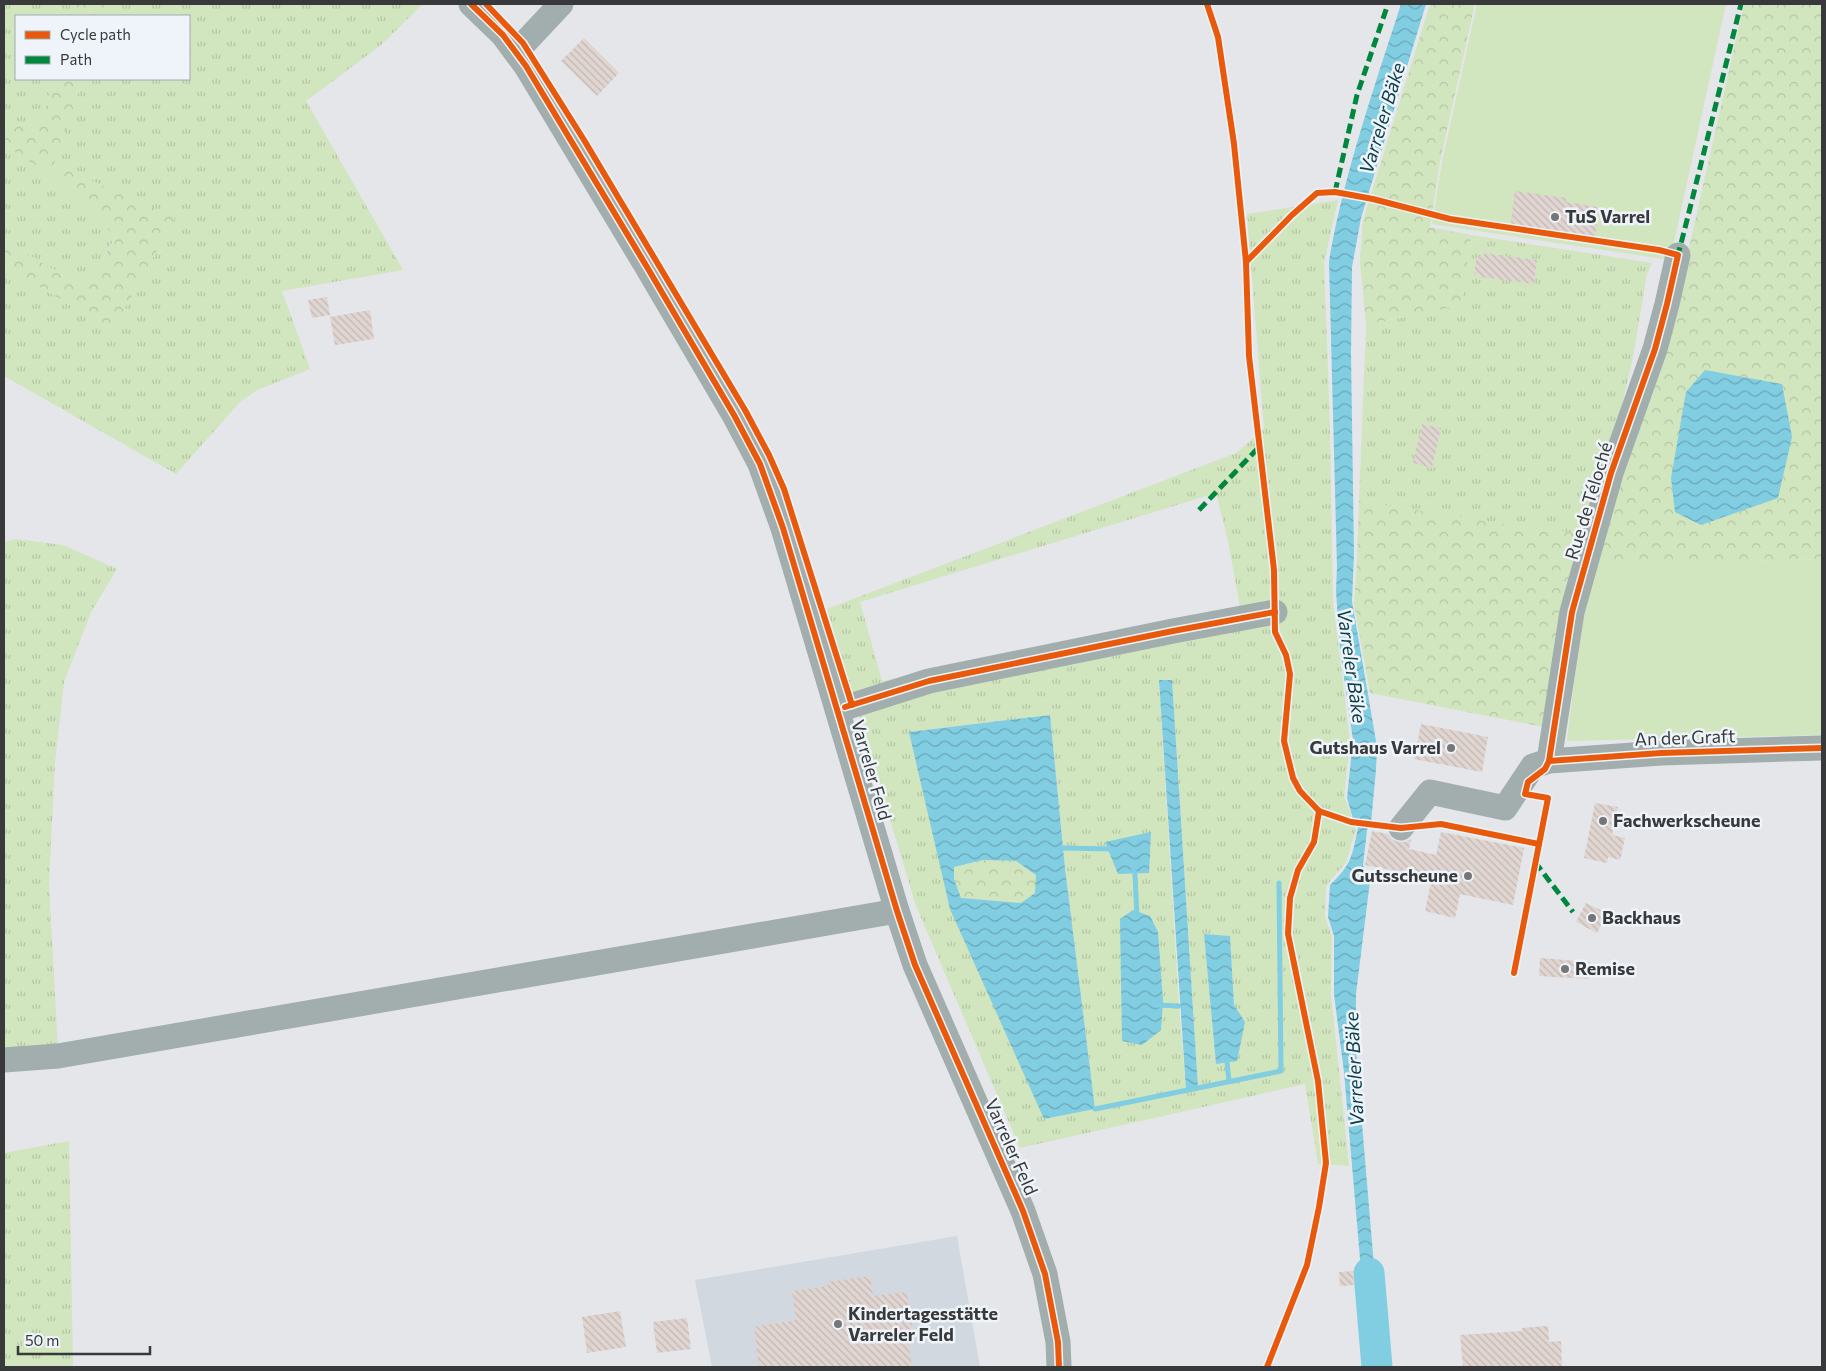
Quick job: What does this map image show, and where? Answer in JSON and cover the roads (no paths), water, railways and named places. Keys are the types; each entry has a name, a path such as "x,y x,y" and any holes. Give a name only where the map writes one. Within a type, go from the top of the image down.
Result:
{"street":[{"name":"Varreler Feld","path":"471,4 494,25 526,66 647,266 734,415 760,464 780,520 897,911 915,965 1023,1211 1045,1274 1058,1342 1058,1367"},
{"path":"516,52 561,4"},
{"name":"Rue de Téloché","path":"1549,760 1572,612 1612,473 1655,349 1678,255"},
{"path":"838,710 929,681 1157,634 1275,622"},
{"name":"An der Graft","path":"1549,760 1661,753 1822,748"},
{"path":"1401,828 1430,792 1505,808 1533,766 1549,760"},
{"path":"4,1060 68,1054 897,911"}],"water":[{"path":"1401,4 1426,4 1361,218 1352,267 1351,353 1354,555 1352,601 1377,747 1371,823 1367,830 1363,865 1370,881 1356,994 1356,1052 1377,1302 1373,1316 1364,1305 1344,1072 1334,994 1334,936 1328,917 1330,885 1343,871 1350,859 1358,828 1353,819 1347,798 1353,740 1340,649 1336,591 1337,567 1329,261 1351,164"},
{"path":"1705,370 1782,384 1792,437 1778,498 1701,525 1675,512 1671,478 1686,392"},
{"path":"1159,680 1172,680 1198,1088 1186,1090"},
{"path":"1050,715 1065,868 1095,1109 1044,1119 950,909 909,732","holes":["983,860 1016,861 1036,875 1035,893 1021,903 961,898 954,879 954,867"]},
{"path":"1151,832 1149,873 1118,874 1105,842"},
{"path":"1133,910 1150,916 1158,932 1163,1001 1161,1030 1142,1045 1122,1041 1120,919"},
{"path":"1204,934 1230,936 1234,1005 1245,1022 1237,1061 1216,1064"}],"waterway":[{"path":"1063,848 1112,849"},
{"path":"1133,868 1135,874 1137,917"},
{"path":"1095,1109 1281,1071 1279,883"},
{"path":"1157,1005 1179,1006"},
{"path":"1227,1062 1229,1081"},
{"name":"Varreler Bäke","path":"1369,1273 1377,1367"}],"place":[{"name":"TuS Varrel","path":"1555,217"},
{"name":"Gutshaus Varrel","path":"1451,748"},
{"name":"Fachwerkscheune","path":"1603,821"},
{"name":"Gutsscheune","path":"1468,876"},
{"name":"Backhaus","path":"1592,918"},
{"name":"Remise","path":"1565,969"},
{"name":"Kindertagesstätte Varreler Feld","path":"838,1324"}]}
